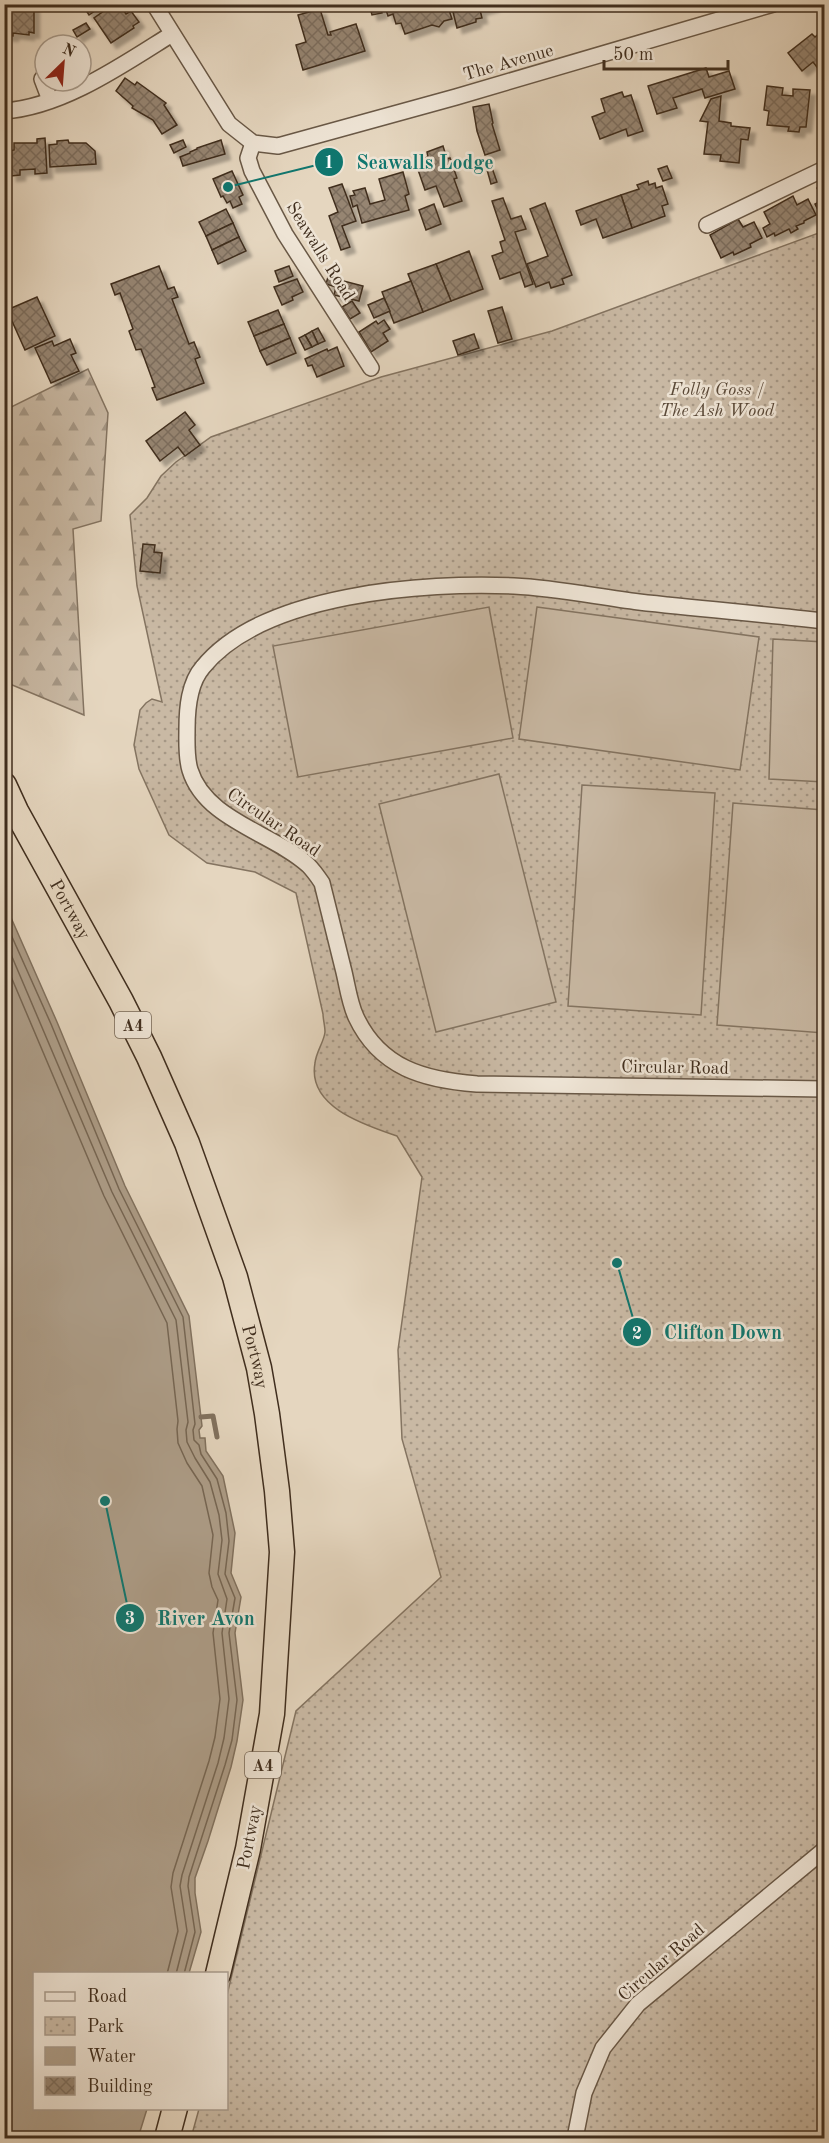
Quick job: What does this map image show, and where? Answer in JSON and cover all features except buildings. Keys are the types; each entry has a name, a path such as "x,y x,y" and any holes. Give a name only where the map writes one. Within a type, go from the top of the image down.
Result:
{"highway":[{"name":"Portway","path":"4,786 121,1001 187,1143 235,1277 261,1379 277,1491 282,1552 272,1714 248,1849 218,1972"},
{"path":"167,2139 175,2110"}],"street":[{"path":"154,4 230,124 253,142"},
{"name":"The Avenue","path":"253,142 278,146 456,97 773,4"},
{"path":"4,111 50,100 89,84 172,34"},
{"path":"47,93 50,100"},
{"name":"Seawalls Road","path":"253,142 248,158 252,171 285,234 371,368"},
{"path":"707,225 825,169"},
{"name":"Circular Road","path":"825,621 515,586 414,587 337,599 267,621 229,642 202,668 191,692 187,712 190,770 199,788 212,803 244,826 286,849 309,865 322,883 354,1015 369,1041 390,1060 439,1080 477,1084 825,1089"},
{"name":"Circular Road","path":"575,2139 584,2093 603,2048 638,2004 825,1850"}],"green space":[{"name":"Folly Goss / The Ash Wood","path":"824,231 824,2138 191,2138 199,2110 228,2110 228,1991 296,1711 441,1577 402,1439 398,1350 422,1177 397,1136 355,1120 341,1112 329,1103 320,1091 315,1078 315,1063 325,1027 296,893 255,872 207,863 169,835 139,769 134,745 140,710 152,699 162,702 137,586 130,515 147,498 161,476 176,462 211,437 381,377 552,331"},
{"path":"88,369 108,413 101,521 73,529 84,715 5,682 4,422 11,419 7,409"},
{"path":"489,607 513,738 298,777 273,646"},
{"path":"537,607 759,637 740,770 519,739"},
{"path":"773,639 824,642 824,782 769,779"},
{"path":"499,774 556,1002 436,1032 379,804"},
{"path":"582,785 715,793 701,1015 568,1006"},
{"path":"733,803 824,810 824,1033 717,1025"}],"water":[{"path":"5,904 125,1186 189,1316 202,1426 199,1430 200,1438 205,1438 206,1451 223,1476 235,1533 231,1573 241,1597 235,1633 243,1700 231,1767 195,1878 201,1932 189,1972 33,1972 33,2110 147,2110 138,2138 5,2138"}],"waterway":[{"path":"201,1417 213,1416 217,1437"}],"place":[{"name":"Seawalls Lodge","path":"228,187"},
{"name":"Clifton Down","path":"617,1263"},
{"name":"River Avon","path":"105,1501"}]}
